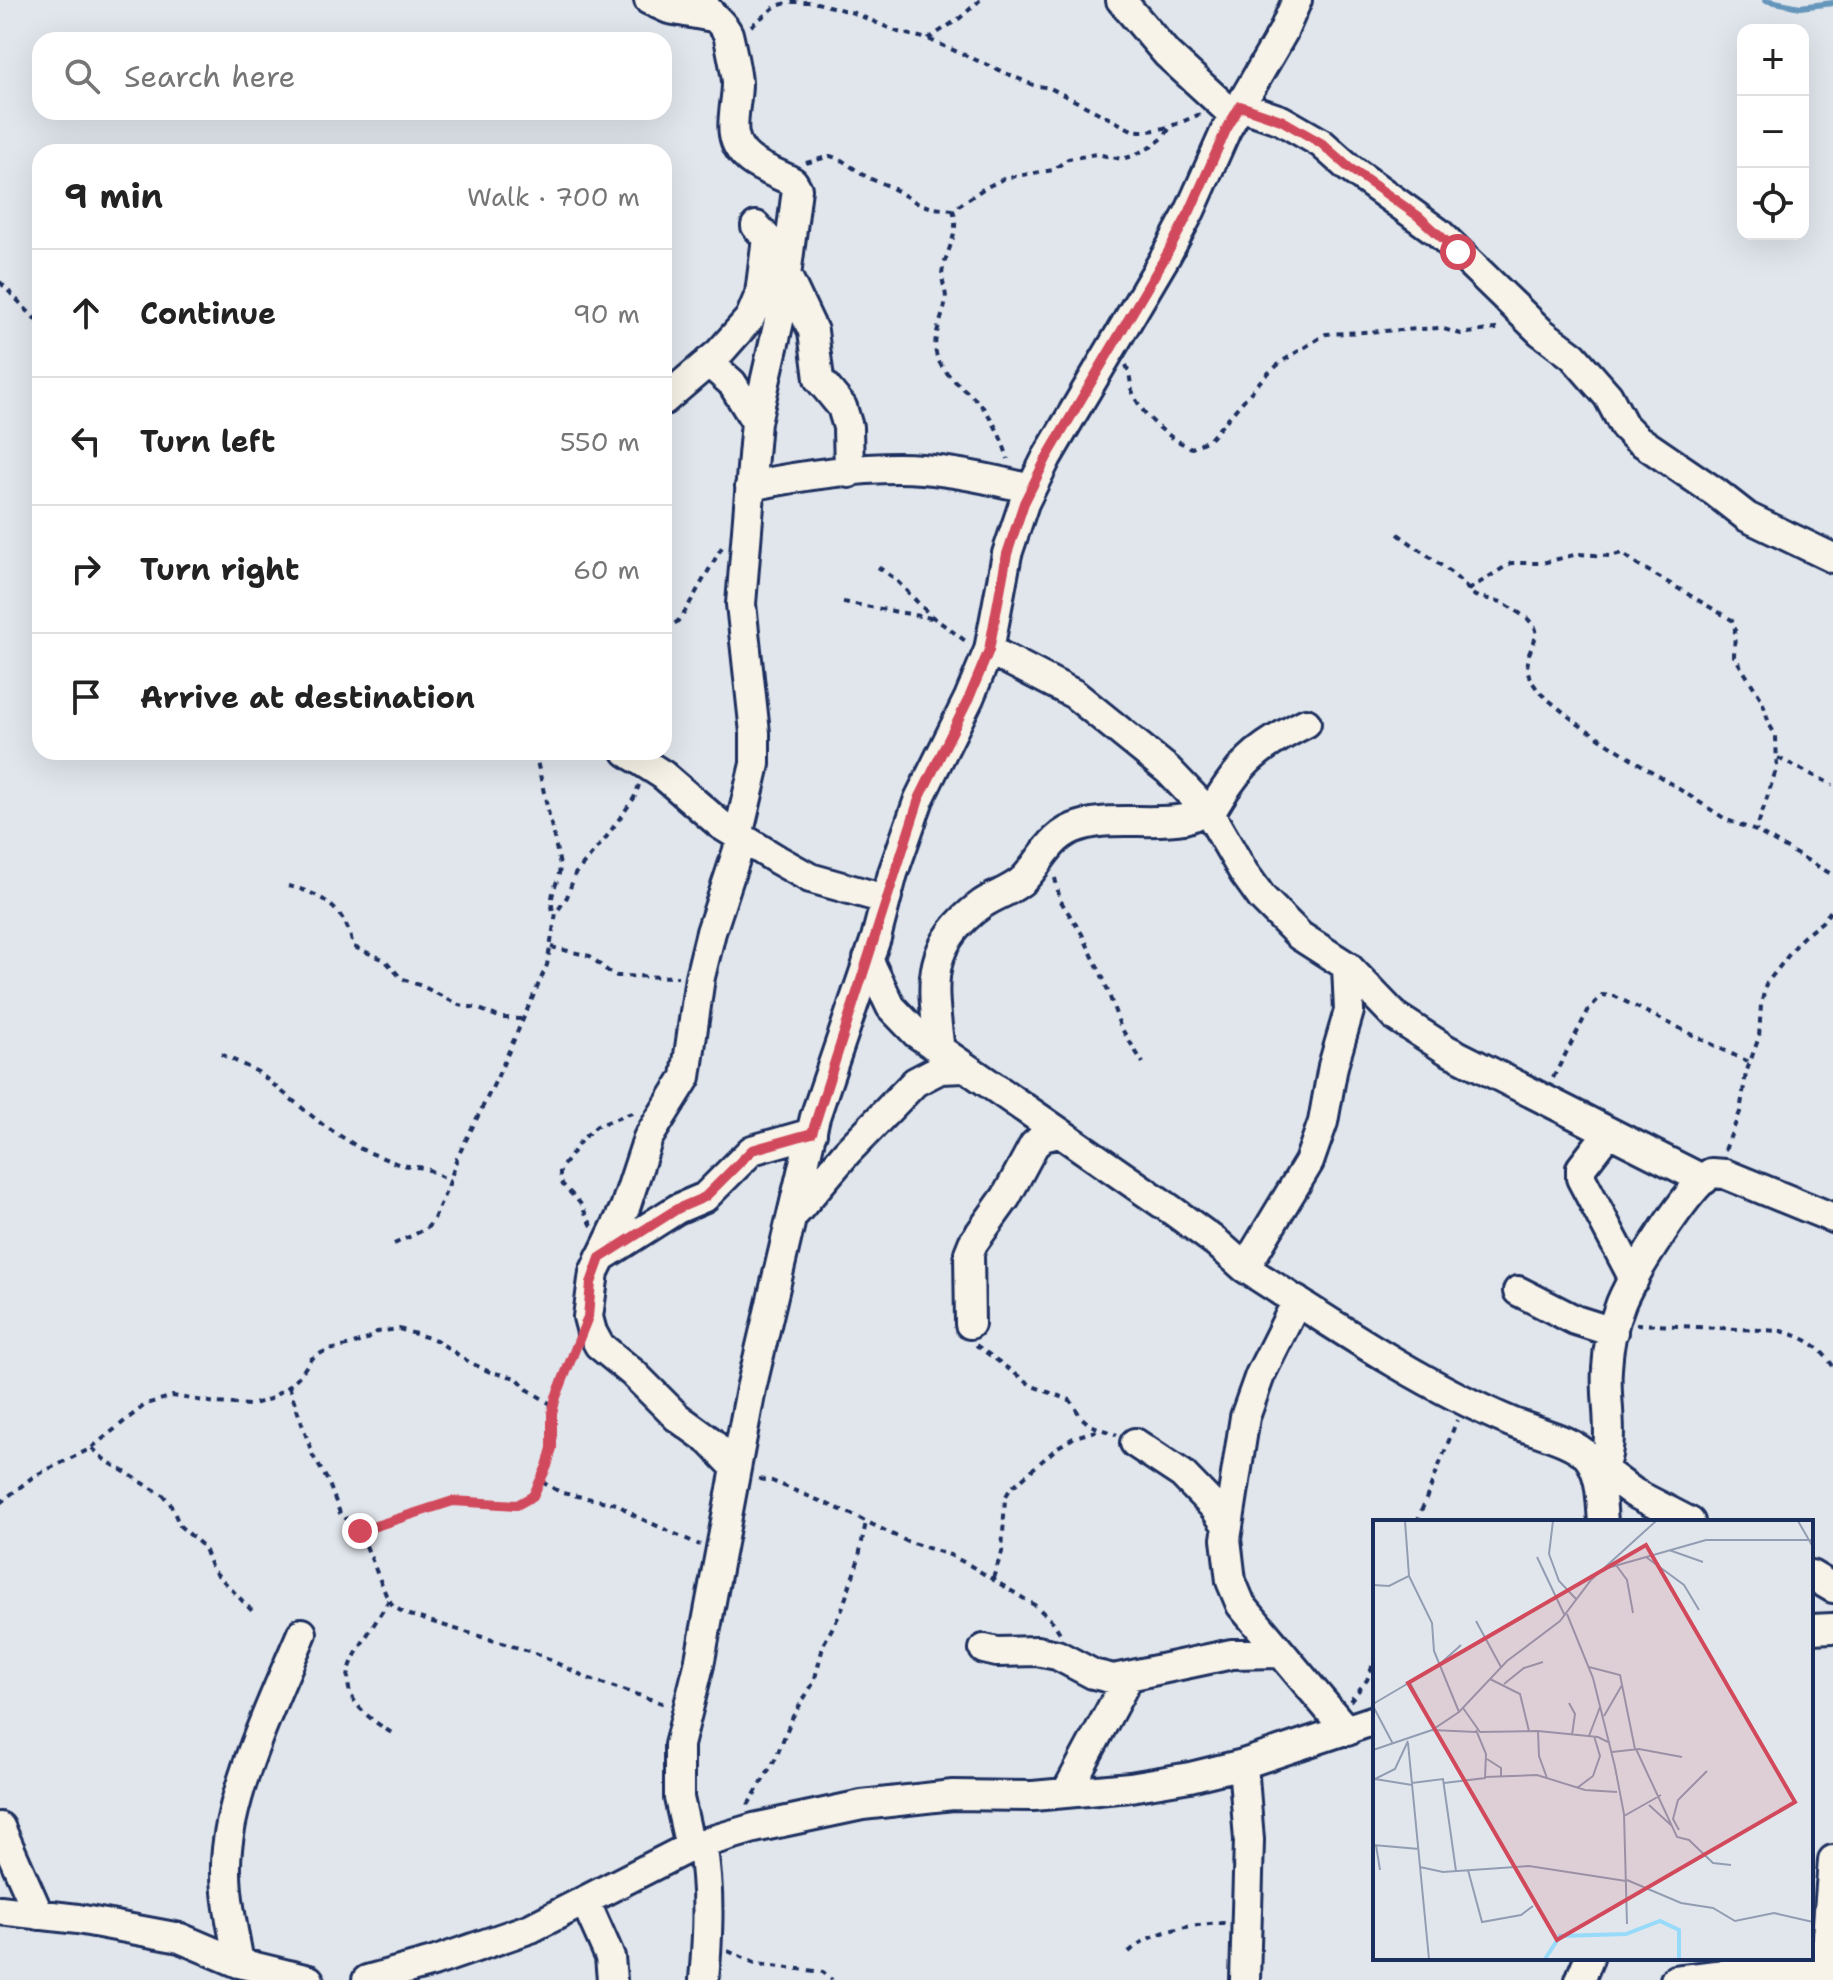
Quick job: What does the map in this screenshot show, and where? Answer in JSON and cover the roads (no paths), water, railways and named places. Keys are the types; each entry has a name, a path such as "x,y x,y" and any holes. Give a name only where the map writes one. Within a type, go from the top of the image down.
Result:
{"street":[{"path":"649,0 669,9 708,9 722,25 730,46 737,83 732,114 733,135 751,161 793,182 797,189 782,308 756,422 741,604 755,764 740,837 700,977 686,1077 648,1138 625,1208 591,1283 588,1317 599,1345 633,1373 677,1417 710,1441 734,1478"},
{"path":"1121,0 1167,54 1234,108 1281,120 1321,143 1348,167 1439,233 1536,327 1573,356 1608,396 1624,426 1636,438 1747,517 1833,558"},
{"path":"704,1980 708,1942 707,1843 677,1780 679,1745 699,1665 751,1389 812,1133 919,799 988,652 1007,554 1024,503 1023,487 1047,457 1184,222 1234,108 1283,32 1297,0"},
{"path":"672,393 734,339 756,307 767,238 756,226"},
{"path":"786,274 813,331 819,379 842,407 848,427 849,473"},
{"path":"708,362 732,383 756,422"},
{"path":"750,486 792,478 919,468 979,476 1023,487"},
{"path":"988,652 1074,694 1168,770 1209,812 1262,898 1300,936 1366,982 1382,1005 1417,1032 1608,1133 1708,1176 1725,1174 1833,1218"},
{"path":"940,1052 933,988 935,967 940,950 970,914 1020,883 1061,834 1080,826 1131,819 1184,819 1209,812 1227,784 1260,748 1306,723"},
{"path":"641,760 740,837 810,878 885,899"},
{"path":"868,959 891,1007 909,1027 940,1052 1173,1211 1245,1268 1465,1403 1569,1444 1586,1455 1600,1474 1686,1520"},
{"path":"1245,1268 1309,1162 1323,1122 1333,1066 1349,1011 1347,966"},
{"path":"793,1216 847,1152 915,1082 940,1069 965,1068"},
{"path":"603,1252 677,1209 705,1197 752,1150 812,1133"},
{"path":"970,1324 969,1253 973,1243 1006,1197 1034,1145 1043,1137 1059,1133"},
{"path":"1608,1133 1581,1168 1581,1178 1634,1279"},
{"path":"1603,1520 1600,1474 1609,1438 1606,1370 1613,1330 1621,1304 1634,1279 1679,1208 1708,1176"},
{"path":"1518,1291 1575,1320 1613,1330"},
{"path":"1297,1301 1260,1375 1245,1417 1226,1539 1231,1581 1241,1605 1342,1724"},
{"path":"1135,1443 1182,1474 1214,1507 1228,1527"},
{"path":"1813,1576 1833,1588"},
{"path":"1813,1629 1833,1628"},
{"path":"239,1963 228,1905 225,1870 228,1843 243,1781 302,1633"},
{"path":"984,1649 1057,1655 1093,1674 1114,1679 1232,1654 1281,1653"},
{"path":"1066,1793 1129,1676"},
{"path":"367,1980 433,1962 531,1928 707,1843 754,1828 862,1805 953,1795 1033,1796 1160,1782 1243,1764 1342,1724 1373,1720"},
{"path":"1243,1764 1249,1840 1245,1980"},
{"path":"0,1827 39,1915"},
{"path":"1675,1980 1731,1973 1800,1971 1827,1977 1826,1948 1833,1860"},
{"path":"585,1901 610,1957 612,1980"},
{"path":"0,1910 78,1919 180,1938 239,1963 309,1980"}],"waterway":[{"path":"1765,0 1800,7 1833,3"}]}
